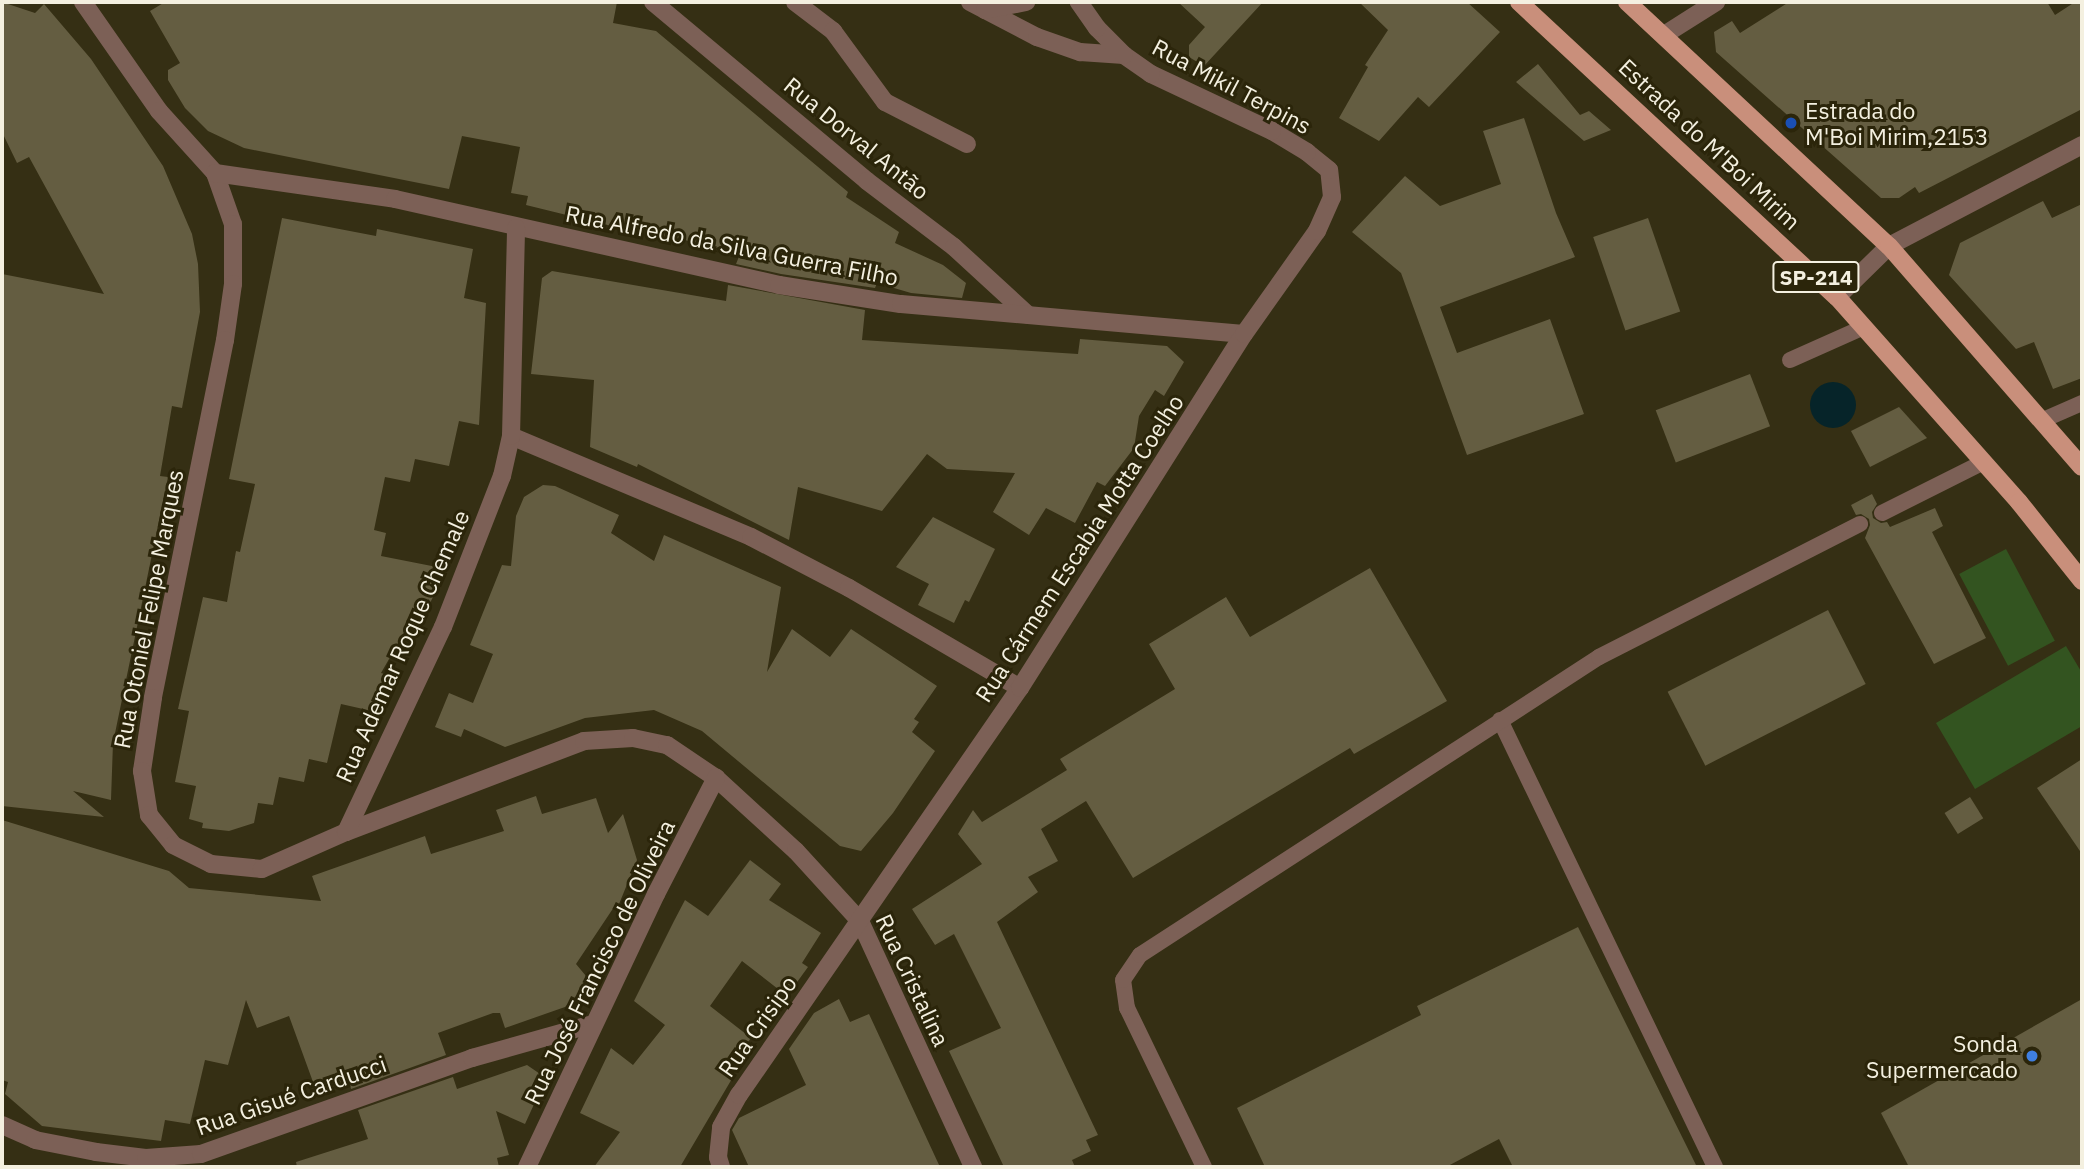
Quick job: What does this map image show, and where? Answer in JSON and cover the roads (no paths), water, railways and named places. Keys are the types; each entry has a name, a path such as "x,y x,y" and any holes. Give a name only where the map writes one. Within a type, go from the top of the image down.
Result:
{"main road":[{"name":"Estrada do M'Boi Mirim","path":"1519,2 1837,296 1984,462 2082,582"},
{"name":"SP-214","path":"1627,2 1889,246 2043,419 2082,467"}],"street":[{"path":"83,2 159,111 215,173"},
{"name":"Rua Dorval Antão","path":"653,2 867,181 954,247 1028,315"},
{"path":"795,2 833,31 885,102 967,144"},
{"name":"Rua Mikil Terpins","path":"978,6 1026,2"},
{"name":"Rua Mikil Terpins","path":"1079,2 1097,28 1124,55 1151,74 1272,131 1307,152 1329,170 1332,197"},
{"path":"1664,34 1716,2"},
{"name":"Rua Mikil Terpins","path":"978,6 1037,37 1080,52 1124,55"},
{"path":"1837,296 1889,246 2082,145"},
{"name":"Rua Alfredo da Silva Guerra Filho","path":"215,173 395,200 779,285 901,304 1244,334"},
{"name":"Rua Otoniel Felipe Marques","path":"215,173 233,224 233,284 225,340 149,722 142,771 149,815 173,845 211,864 262,869 346,832 584,741 633,738 667,745 716,778"},
{"name":"Rua Cármem Escabia Motta Coelho","path":"860,921 1020,688 1244,334 1317,231 1332,197"},
{"name":"Rua Ademar Roque Chemale","path":"346,832 458,591 502,476 510,436 516,228"},
{"path":"510,436 751,537 849,588 1020,688"},
{"name":"Rua Cristalina","path":"716,778 796,851 860,921 973,1167"},
{"name":"Rua José Francisco de Oliveira","path":"527,1167 593,1024 716,778"},
{"name":"Rua Crisipo","path":"721,1167 718,1157 722,1127 739,1095 860,921"},
{"name":"Rua Gisué Carducci","path":"2,1125 35,1140 96,1152 146,1158 201,1154 472,1058 593,1024"}],"lane":[{"path":"1790,360 1864,327"},
{"path":"2043,419 2082,402"},
{"path":"1882,513 1984,462"},
{"path":"1204,1167 1126,1008 1123,980 1140,956 1500,720 1612,650 1860,524"},
{"path":"1500,720 1715,1167"}],"water":[{"path":"1833,382 1849,389 1856,405 1849,421 1833,428 1817,421 1810,405 1817,389"}],"place":[{"name":"Estrada do M'Boi Mirim,2153","path":"1791,123"},
{"name":"Sonda Supermercado","path":"2032,1056"}]}
